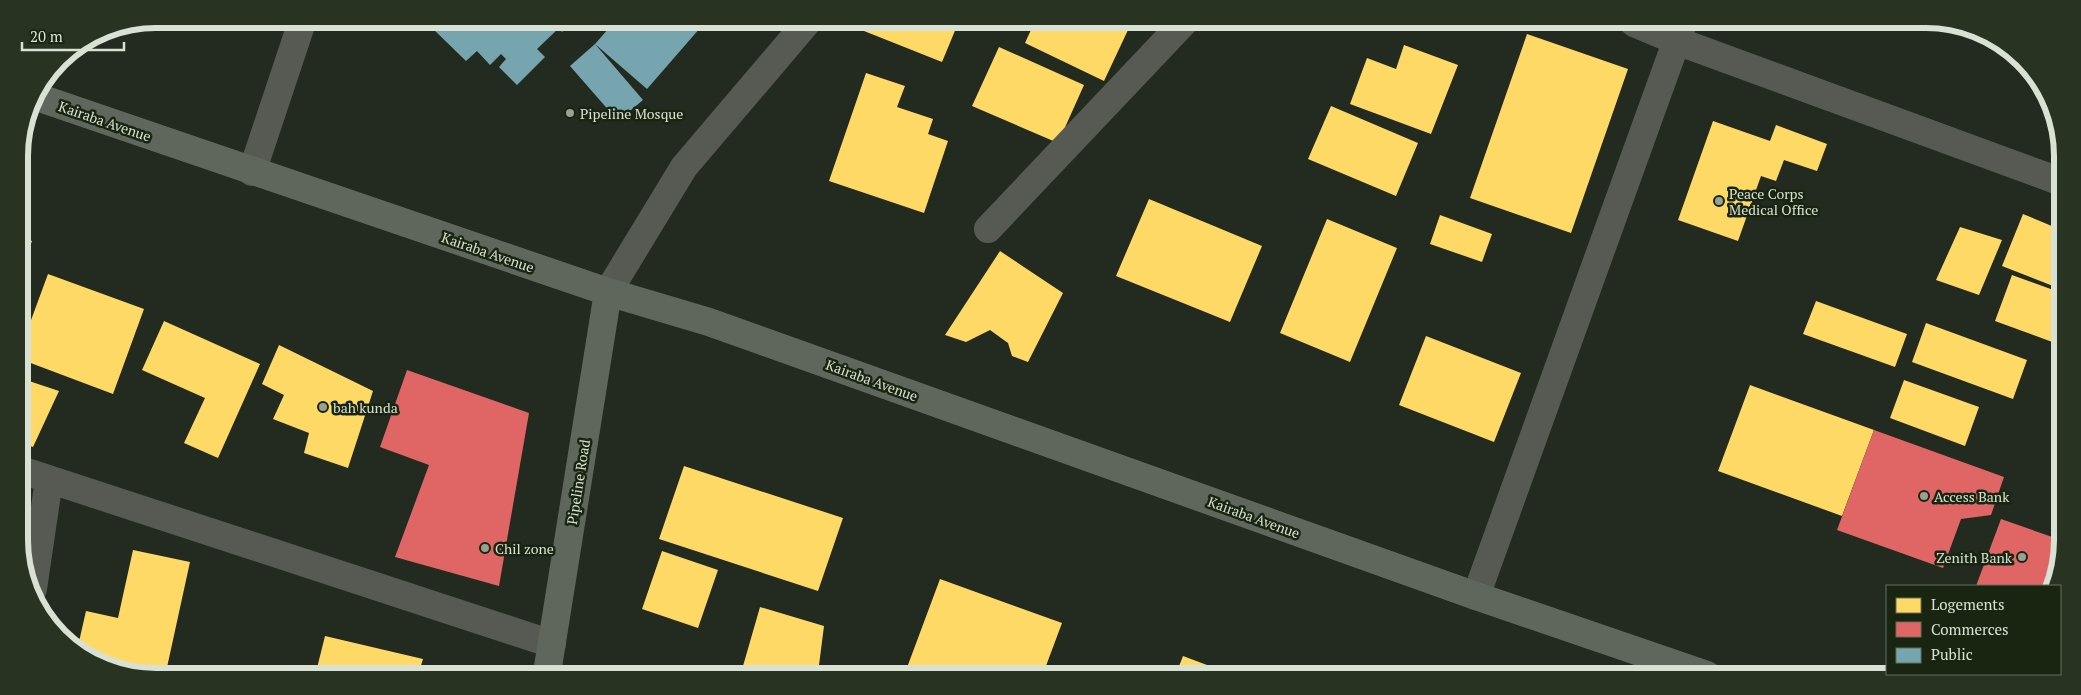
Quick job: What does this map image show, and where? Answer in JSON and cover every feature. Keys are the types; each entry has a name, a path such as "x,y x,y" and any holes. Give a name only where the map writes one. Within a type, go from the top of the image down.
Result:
{"street":[{"path":"252,172 300,28"},
{"path":"608,292 684,167 802,28"},
{"path":"988,229 1179,28"},
{"path":"1660,28 1680,32 2054,178"},
{"path":"1476,596 1680,32"},
{"name":"Kairaba Avenue","path":"41,99 608,292 709,322 1476,596 1684,667"},
{"name":"Pipeline Road","path":"548,668 608,292"},
{"path":"28,472 552,644"},
{"path":"34,581 49,480"}],"building: Logements":[{"path":"866,28 956,28 942,62 864,31"},
{"path":"1032,28 1124,28 1128,30 1104,81 1025,43"},
{"path":"1527,34 1628,69 1571,233 1470,198"},
{"path":"1404,45 1458,65 1431,134 1350,104 1367,58 1396,69"},
{"path":"999,47 1084,85 1058,143 972,106"},
{"path":"866,73 905,86 897,107 933,119 928,134 948,141 924,213 829,181"},
{"path":"1331,106 1418,143 1396,196 1308,159"},
{"name":"Peace Corps Medical Office","path":"1713,121 1770,141 1776,125 1827,144 1817,171 1784,160 1776,181 1761,176 1738,241 1678,220"},
{"path":"1149,199 1262,246 1230,322 1116,276"},
{"path":"2023,214 2054,227 2053,286 2002,266"},
{"path":"1440,215 1492,234 1482,262 1430,244"},
{"path":"1327,219 1397,248 1350,362 1280,333"},
{"path":"1960,227 2002,240 1979,295 1936,280"},
{"path":"28,239 32,241 28,252"},
{"path":"1000,251 1063,293 1028,362 1012,356 1008,343 990,330 966,342 945,335"},
{"path":"48,274 144,309 113,394 28,362 28,328"},
{"path":"2012,275 2054,290 2054,343 1995,321"},
{"path":"1816,301 1907,334 1895,367 1803,334"},
{"path":"164,321 260,364 218,458 184,443 205,398 142,370"},
{"path":"1926,323 2027,360 2013,399 1912,362"},
{"path":"1426,336 1521,373 1494,442 1399,405"},
{"name":"bah kunda","path":"279,345 373,391 348,468 304,453 309,433 273,419 284,395 262,384"},
{"path":"1904,380 1979,407 1965,446 1890,418"},
{"path":"28,381 59,391 33,447 28,445"},
{"path":"1750,385 1874,430 1842,516 1718,471"},
{"path":"684,466 843,518 818,591 659,539"},
{"path":"133,550 190,562 167,668 122,663 107,658 79,642 86,611 118,618"},
{"path":"662,551 718,570 698,628 642,609"},
{"path":"940,579 1062,623 1045,667 907,668"},
{"path":"760,607 824,626 819,668 743,668"},
{"path":"325,636 423,659 420,668 317,668"},
{"path":"1183,656 1213,667 1179,667"}],"building: Commerces":[{"path":"407,370 529,413 499,586 395,557 429,465 380,447"},
{"name":"Access Bank","path":"1874,430 2004,477 1991,515 1961,519 1943,568 1837,530"},
{"name":"Zenith Bank","path":"2001,519 2054,538 2049,573 2045,585 1976,585"}],"building: Public":[{"path":"432,28 559,28 537,49 545,57 517,85 499,67 506,59 501,54 490,65 477,51 466,61"},
{"path":"609,28 700,28 647,89 595,44"},
{"path":"595,44 643,100 618,121 570,66"}],"place":[{"name":"Pipeline Mosque","path":"570,113"},
{"name":"Peace Corps Medical Office","path":"1719,201"},
{"name":"bah kunda","path":"323,407"},
{"name":"Access Bank","path":"1924,496"},
{"name":"Chil zone","path":"485,548"},
{"name":"Zenith Bank","path":"2022,557"}]}
